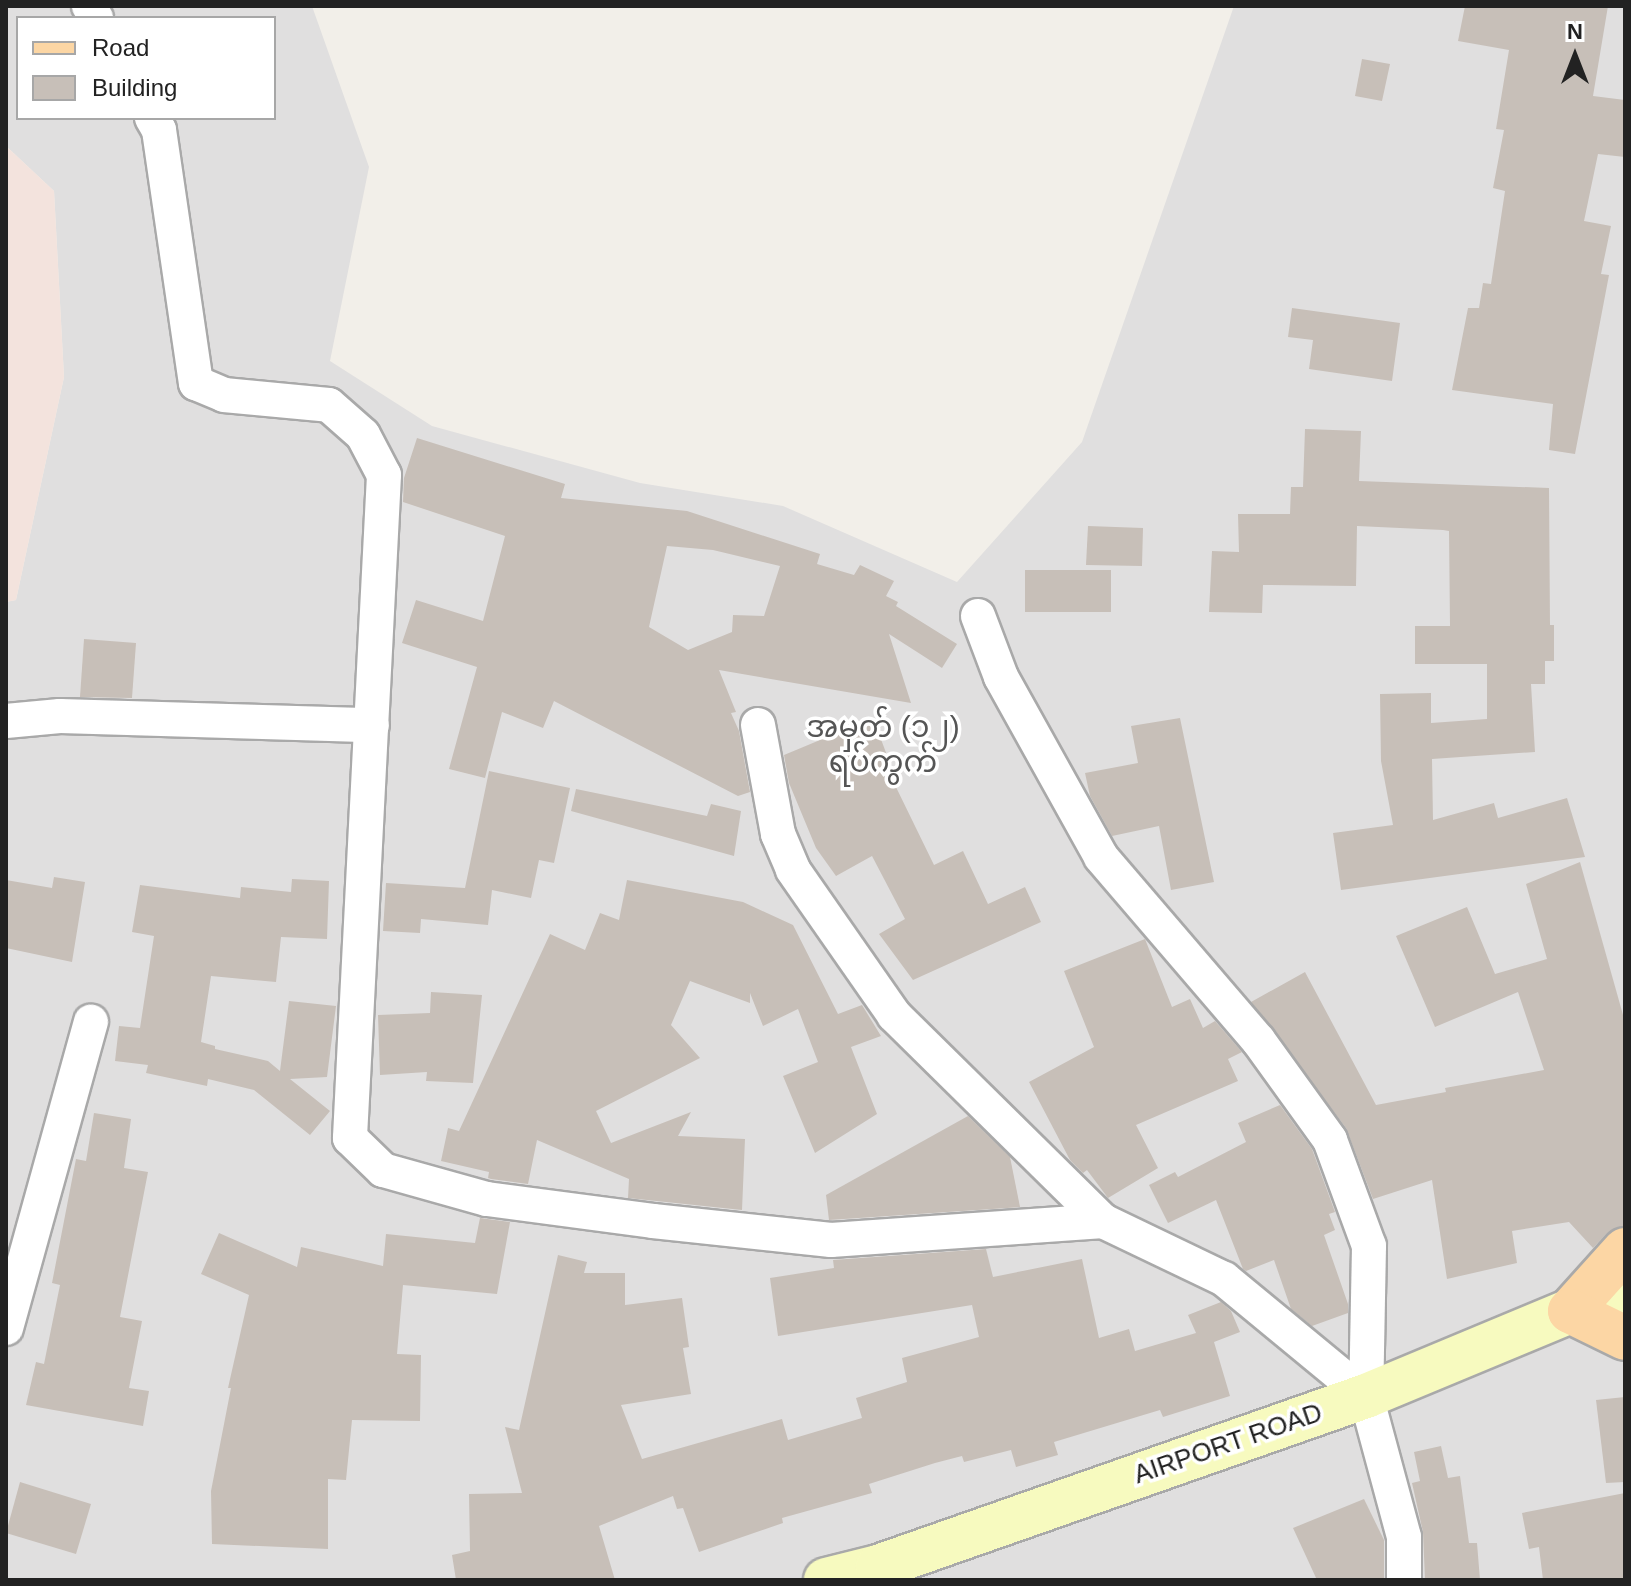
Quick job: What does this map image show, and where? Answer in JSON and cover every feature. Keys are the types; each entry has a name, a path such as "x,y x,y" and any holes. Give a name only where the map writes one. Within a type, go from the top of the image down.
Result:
{"main road":[{"path":"1625,1250 1570,1311 1625,1338"},
{"name":"AIRPORT ROAD","path":"826,1580 878,1567 1366,1396 1570,1311 1625,1295"}],"street":[{"path":"153,120 159,130 196,383 224,395 329,405 363,435 384,475 350,1138 383,1170 487,1199 831,1240 1103,1221"},
{"path":"978,616 1001,677 1101,857 1258,1040 1330,1140 1369,1246 1366,1396 1404,1537 1404,1580"},
{"path":"6,721 60,716 372,725"},
{"path":"758,725 778,834 793,870 894,1015 1103,1221 1224,1279 1366,1396"},
{"path":"6,1328 91,1022"}],"shaded area":[{"path":"6,6 312,6 369,167 330,361 432,426 640,483 783,506 957,582 1082,442 1234,6 1625,6 1625,1580 6,1580 6,602 16,600 64,377 54,191 6,146"},
{"path":"6,146 54,191 64,377 16,600 6,602"}],"building":[{"path":"1465,6 1608,6 1593,96 1625,100 1625,157 1598,154 1584,221 1611,226 1601,274 1609,275 1575,454 1549,450 1553,404 1452,390 1468,308 1479,308 1483,283 1491,284 1505,191 1493,188 1504,130 1496,129 1509,50 1458,41"},
{"path":"1362,59 1390,64 1382,101 1355,96"},
{"path":"1292,308 1400,323 1392,381 1309,369 1313,340 1288,337"},
{"path":"1305,429 1361,431 1359,481 1549,488 1550,625 1554,625 1554,661 1545,661 1545,684 1531,684 1535,752 1432,759 1433,820 1494,803 1498,818 1567,798 1585,857 1341,890 1333,833 1393,825 1381,761 1380,694 1431,693 1431,723 1487,719 1487,664 1415,664 1415,626 1450,626 1449,531 1357,526 1356,586 1263,585 1262,613 1209,612 1212,551 1239,552 1238,514 1290,514 1291,487 1303,487"},
{"path":"417,438 565,484 561,498 687,511 820,554 817,564 854,575 860,565 894,581 886,596 898,602 896,606 957,644 942,668 889,634 911,703 719,670 736,712 731,713 739,731 750,792 738,796 554,701 543,728 502,712 485,778 449,769 477,667 402,643 416,600 483,621 505,536 403,502 404,478","holes":["667,546 713,550 780,566 764,616 733,615 732,632 688,650 649,627"]},
{"path":"1088,526 1143,528 1142,566 1086,565"},
{"path":"1025,570 1111,570 1111,612 1025,612"},
{"path":"84,639 136,643 132,698 80,697"},
{"path":"873,718 897,782 894,783 934,865 963,851 988,904 1025,887 1041,922 913,980 879,934 905,919 872,856 836,876 816,848 789,783 784,755"},
{"path":"1180,718 1214,882 1171,890 1159,826 1112,836 1090,796 1085,773 1138,763 1131,726"},
{"path":"489,771 570,788 554,863 539,860 531,898 492,890 488,925 421,919 420,933 383,931 386,883 465,888"},
{"path":"576,789 707,816 711,804 741,811 734,856 571,811"},
{"path":"1580,862 1625,1022 1625,1226 1607,1233 1593,1248 1569,1222 1512,1231 1517,1263 1447,1279 1432,1180 1373,1199 1346,1128 1251,1002 1305,972 1376,1105 1446,1092 1445,1088 1544,1070 1518,992 1435,1027 1396,936 1467,907 1495,974 1547,959 1526,884"},
{"path":"54,877 85,882 72,962 6,948 6,880 52,888"},
{"path":"292,879 329,881 327,939 281,937 276,982 211,976 201,1042 215,1046 215,1049 268,1061 280,1071 289,1001 336,1006 327,1077 290,1079 330,1111 310,1135 254,1090 208,1079 207,1086 146,1073 148,1065 115,1061 119,1026 140,1028 154,936 132,932 140,885 240,898 241,887 291,892"},
{"path":"627,880 743,902 793,925 838,1014 862,1005 881,1036 851,1047 877,1114 815,1153 783,1076 818,1062 798,1009 763,1026 750,993 750,1003 690,981 671,1025 700,1058 596,1111 611,1143 691,1112 678,1136 745,1139 742,1210 628,1198 629,1179 537,1140 528,1184 491,1179 488,1178 489,1172 441,1161 448,1128 459,1131 550,934 585,950 600,913 619,920"},
{"path":"1145,939 1172,1007 1190,999 1203,1028 1215,1021 1242,1052 1228,1059 1238,1081 1136,1125 1158,1168 1108,1198 1087,1170 1083,1173 1070,1160 1029,1082 1094,1047 1064,971"},
{"path":"431,992 482,995 473,1083 426,1081 427,1072 380,1075 378,1015 430,1013"},
{"path":"1280,1105 1312,1149 1335,1212 1329,1214 1335,1230 1324,1235 1348,1304 1348,1313 1312,1326 1291,1309 1274,1260 1246,1271 1243,1269 1216,1200 1168,1223 1149,1185 1175,1172 1178,1177 1246,1142 1238,1123"},
{"path":"94,1113 131,1119 124,1168 148,1172 120,1317 142,1321 129,1388 149,1391 143,1426 26,1405 36,1362 44,1364 60,1285 52,1283 76,1159 86,1161"},
{"path":"968,1116 1010,1157 1020,1207 829,1220 826,1195"},
{"path":"480,1218 510,1222 497,1294 403,1285 397,1354 421,1355 420,1421 352,1420 346,1480 328,1479 328,1549 212,1544 211,1491 231,1388 228,1388 249,1295 201,1274 219,1233 297,1267 301,1247 383,1266 386,1234 475,1243"},
{"path":"986,1249 993,1277 1082,1259 1099,1338 1129,1329 1135,1351 1196,1333 1188,1315 1221,1302 1231,1311 1240,1332 1214,1342 1230,1396 1163,1417 1160,1410 1054,1442 1058,1455 1016,1467 1011,1450 964,1462 962,1456 935,1463 869,1484 872,1493 782,1518 783,1523 699,1552 683,1508 677,1509 673,1496 599,1526 615,1580 456,1580 452,1555 470,1551 469,1494 522,1493 505,1427 519,1430 558,1255 587,1262 584,1273 625,1273 625,1305 682,1298 689,1347 683,1348 691,1394 621,1405 642,1459 782,1419 788,1440 862,1418 856,1398 907,1382 902,1358 979,1337 972,1305 778,1336 770,1278 834,1268 833,1260"},
{"path":"1625,1397 1625,1482 1606,1483 1596,1400"},
{"path":"1441,1446 1448,1478 1460,1476 1469,1543 1477,1543 1480,1580 1425,1580 1423,1532 1412,1483 1420,1481 1414,1452"},
{"path":"20,1482 91,1504 76,1554 6,1533"},
{"path":"1625,1493 1625,1580 1543,1580 1539,1547 1529,1549 1522,1513"},
{"path":"1364,1499 1384,1540 1384,1580 1317,1580 1293,1528"}],"district":[{"name":"အမှတ် (၁၂) ရပ်ကွက်","path":"883,744"}]}
